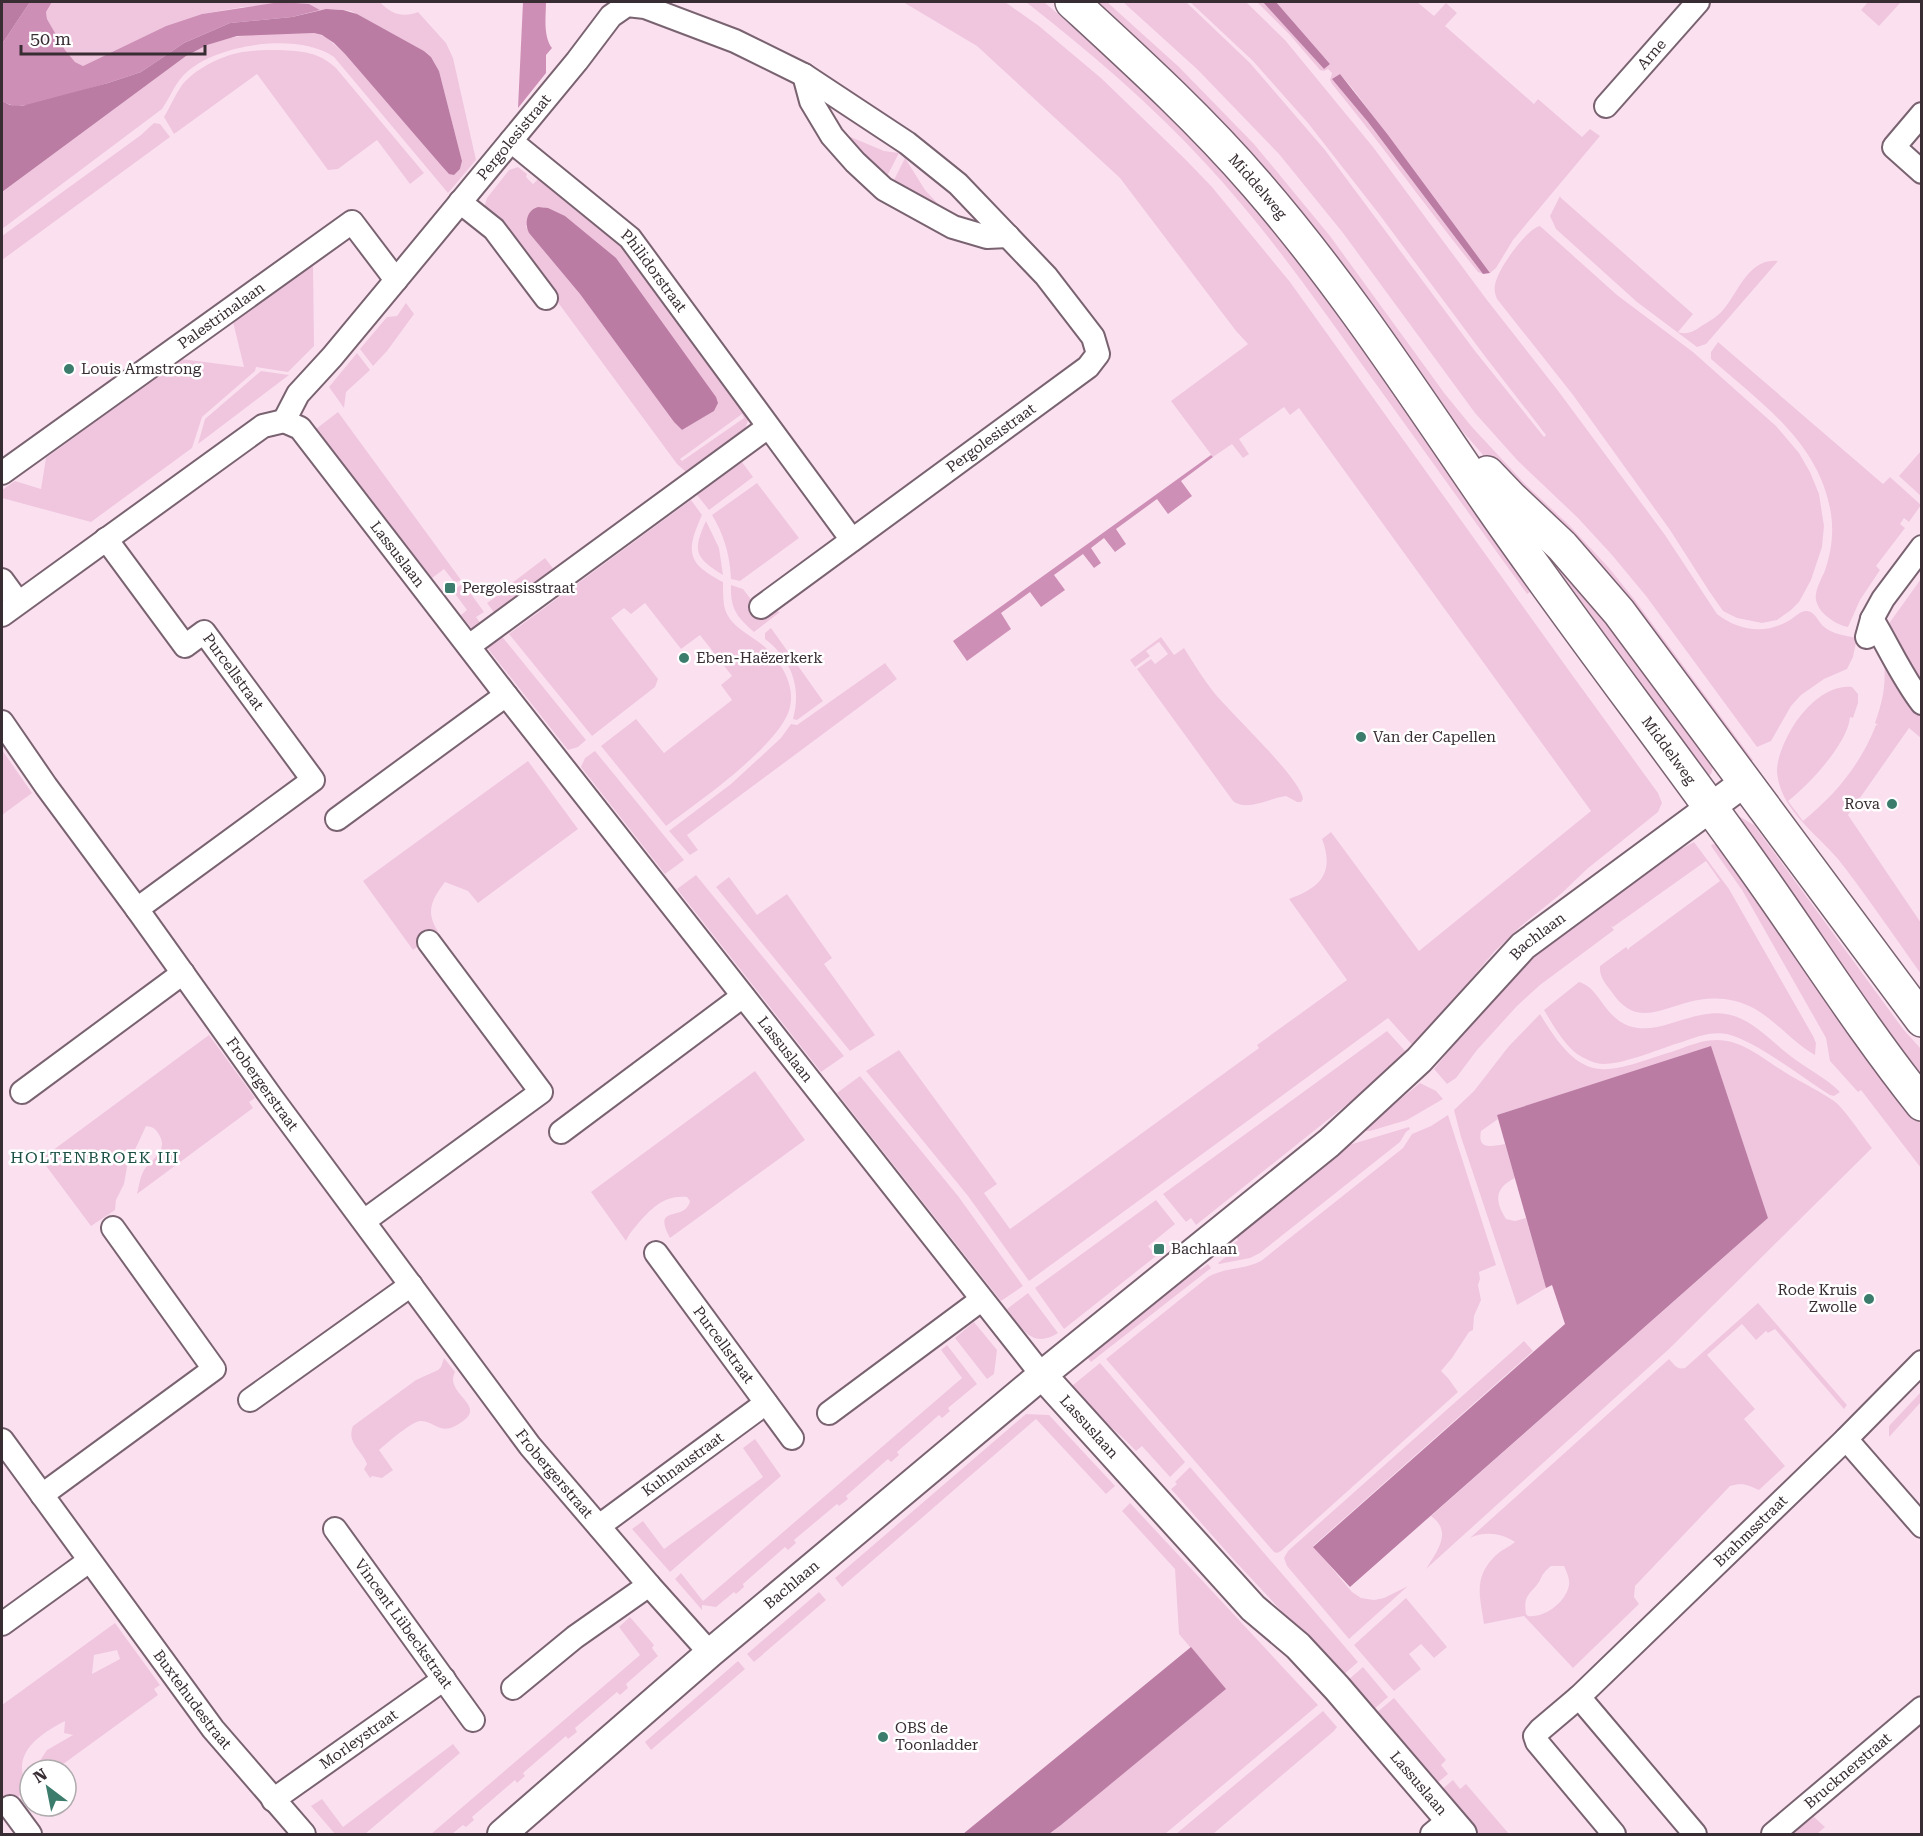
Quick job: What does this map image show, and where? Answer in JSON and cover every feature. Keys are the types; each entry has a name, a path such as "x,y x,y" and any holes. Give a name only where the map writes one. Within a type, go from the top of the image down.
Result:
{"main road":[{"name":"Middelweg","path":"1072,2 1170,92 1258,185 1339,289 1417,397 1494,510 1789,916 1893,1068 1922,1104"},
{"name":"Middelweg","path":"1417,397 1510,497 1562,546 1619,612 1922,1020"}],"street":[{"name":"Arne","path":"1606,106 1698,2"},
{"name":"Pergolesistraat","path":"284,421 298,394 396,280 611,16 627,5 645,8 735,41 804,75 907,143 958,184 1046,276 1093,337 1098,354 1088,367 761,607"},
{"path":"804,75 811,101 832,135 855,162 884,189 952,227 987,237 1008,236"},
{"path":"1922,114 1893,147 1922,172"},
{"name":"Philidorstraat","path":"511,141 630,238 852,540"},
{"path":"460,202 494,229 546,298"},
{"name":"Palestrinalaan","path":"2,472 352,222 396,280"},
{"path":"2,580 10,609 263,426 284,421"},
{"name":"Lassuslaan","path":"284,421 300,428 506,695 1042,1375 1253,1608 1298,1646 1337,1688 1448,1830"},
{"path":"469,646 768,427"},
{"name":"Purcellstraat","path":"106,539 184,646 204,632 313,780 137,909"},
{"path":"1922,547 1895,581 1870,628 1886,641 1902,674 1922,704"},
{"path":"337,819 506,695"},
{"name":"Frobergerstraat","path":"2,723 272,1098 530,1446 710,1653"},
{"name":"Bachlaan","path":"502,1834 710,1653 1042,1375 1329,1143 1419,1060 1523,946 1744,782"},
{"path":"364,1221 541,1092 429,942"},
{"path":"22,1092 183,973"},
{"path":"561,1132 743,996"},
{"path":"42,1495 214,1369 112,1228"},
{"name":"Purcellstraat","path":"656,1253 792,1438"},
{"path":"250,1400 411,1285"},
{"path":"829,1413 981,1300"},
{"name":"Brahmsstraat","path":"1614,1834 1537,1742 1535,1736 1579,1697 1922,1362"},
{"name":"Kuhnaustraat","path":"599,1527 766,1403"},
{"path":"1846,1438 1922,1526"},
{"name":"Buxtehudestraat","path":"2,1440 213,1729 304,1834"},
{"name":"Vincent Lübeckstraat","path":"335,1529 472,1720"},
{"path":"2,1624 89,1561"},
{"path":"513,1688 575,1637 649,1585"},
{"name":"Morleystraat","path":"273,1800 444,1679"},
{"path":"1579,1697 1695,1834"},
{"name":"Brucknerstraat","path":"1773,1834 1922,1708"},
{"path":"10,1807 30,1834"}],"shaded area":[{"path":"2,2 30,2 2,44"},
{"path":"30,2 52,2 46,12 47,19 65,50 75,62 83,66 166,26 202,14 280,2 309,4 320,10 292,17 230,23 184,43 141,72 35,104 14,106 2,101 2,44"},
{"path":"52,2 380,2 398,14 407,15 418,12 446,43 453,58 476,160 448,193 334,57 319,49 300,45 259,44 219,54 188,71 176,84 162,109 2,229 2,192 186,56 217,42 248,35 314,33 326,37 345,54 440,164 454,175 460,169 462,161 439,71 431,57 351,11 320,10 309,4 243,7 202,14 166,26 83,66 75,62 65,50 47,19 46,12"},
{"path":"523,2 546,2 546,32 552,48 546,55 546,73 518,108"},
{"path":"903,2 1005,2 1039,26 1101,78 1212,187 1290,282 1658,793 1662,803 1658,812 1587,869 1494,952 1414,1047 1388,1018 1029,1281 968,1196 866,1071 899,1050 997,1184 984,1193 1010,1229 1259,1048 1257,1045 1347,980 1289,899 1309,890 1322,878 1327,861 1322,839 1331,832 1419,951 1591,811 1299,408 1290,415 1284,407 1239,439 1249,454 1243,458 1232,444 1213,457 1171,401 1248,344 1120,178 977,46"},
{"path":"1026,2 1044,2 1158,99 1289,245 1533,590 1527,594 1307,289 1228,189 1142,100 1074,40"},
{"path":"1091,2 1107,2 1179,67 1254,144 1330,236 1445,394 1472,427 1609,568 1753,760 1744,767 1496,470"},
{"path":"1123,2 1186,2 1250,63 1325,150 1475,351 1544,437 1546,435 1308,123 1253,61 1190,2 1246,2 1285,40 1373,147 1665,535 1717,614 1743,627 1762,629 1781,625 1802,612 1809,611 1831,631 1857,638 1853,657 1847,669 1824,679 1801,695 1791,706 1771,741 1757,747 1646,596 1612,555 1578,518 1518,461 1475,413 1343,233 1279,154 1197,69"},
{"path":"1257,2 1264,2 1324,69 1330,64 1276,2 1417,2 1434,16 1446,3 1457,13 1445,26 1534,104 1538,99 1582,137 1590,129 1600,136 1513,240 1496,268 1490,273 1352,88 1340,74 1333,79 1483,274 1478,272 1332,84 1330,80 1332,73 1328,69 1320,70"},
{"path":"1263,2 1276,2 1330,64 1324,69"},
{"path":"1868,2 1901,2 1879,26 1861,10"},
{"path":"326,9 357,14 431,57 439,71 462,161 460,169 454,175 449,174 345,54 334,43 314,33 237,36 207,45 186,56 2,192 2,101 10,105 22,106 141,72 184,43 230,23 292,17"},
{"path":"280,50 317,56 336,68 424,173 410,184 377,140 338,169 328,170 257,74 174,134 164,117 182,85 194,74 208,64 231,55"},
{"path":"1340,74 1490,273 1483,274 1368,122 1332,79"},
{"path":"154,123 160,124 170,137 2,260 2,236 141,135"},
{"path":"846,135 884,151 899,153 885,180"},
{"path":"905,158 925,190 954,221 893,182"},
{"path":"518,167 527,174 526,177 533,184 540,177 620,241 749,418 745,429 686,472 677,464 554,297 484,208 487,198 509,170","holes":["542,207 565,217 714,411 682,430 674,422 580,294 529,233 526,226","742,414 744,418 682,461 680,459"]},
{"path":"1560,196 1693,314 1678,332 1692,332 1718,315 1752,270 1768,261 1778,261 1706,344 1697,347 1637,302 1556,229 1550,216"},
{"path":"538,207 548,208 565,216 616,258 716,397 718,403 714,411 682,430 674,422 580,294 529,233 528,217 531,211"},
{"path":"1540,226 1617,295 1693,352 1776,426 1799,453 1819,494 1824,526 1822,547 1811,580 1799,602 1777,620 1762,623 1737,618 1723,611 1670,530 1573,395 1497,299 1495,287 1501,270 1527,234"},
{"path":"313,263 314,346 288,372 256,367 255,371 202,417 192,448 91,522 2,498 2,490 15,481 41,489 46,458 181,359 244,367 233,322"},
{"path":"406,303 414,314 373,366 360,349 387,317 397,316"},
{"path":"1718,342 1883,484 1890,477 1921,505 1909,522 1904,518 1900,524 1905,528 1876,566 1880,570 1860,600 1848,627 1826,616 1816,600 1817,589 1828,559 1832,529 1825,489 1815,466 1786,426 1711,359 1711,352"},
{"path":"357,353 370,370 346,392 344,408 329,387"},
{"path":"261,371 289,375 198,444 205,419"},
{"path":"338,412 461,580 455,583 444,569 432,578 316,429"},
{"path":"1921,451 1921,496 1899,476"},
{"path":"1211,455 1213,457 1181,481 1192,496 1168,514 1157,499 1116,529 1126,544 1115,552 1104,538 1091,548 1101,563 1094,568 1083,554 1054,575 1065,590 1041,607 1030,592 1001,613 1011,629 967,661 953,641"},
{"path":"742,462 753,477 709,510 697,495"},
{"path":"757,483 799,538 740,581 731,579 726,546 712,515"},
{"path":"691,500 702,515 693,538 693,555 696,562 702,569 723,582 726,613 736,625 762,645 778,662 789,683 791,699 784,722 772,738 737,772 666,826 601,746 636,719 664,753 732,700 721,685 732,676 700,635 681,649 645,603 631,614 624,608 611,618 658,679 655,687 592,736 509,634"},
{"path":"1502,503 1568,567 1713,766 1708,777 1706,778"},
{"path":"706,521 719,548 723,575 707,564 699,553 699,540"},
{"path":"545,558 555,571 496,615 487,603"},
{"path":"1921,579 1921,693 1888,627"},
{"path":"463,583 484,612 476,617 481,624 473,630 461,615 467,610 453,591"},
{"path":"731,585 743,589 753,602 780,612 754,632 743,622 733,606"},
{"path":"771,628 823,701 797,720 793,719 796,696 792,674 782,655 765,639 765,633"},
{"path":"500,634 586,740 578,747 568,750 485,645"},
{"path":"1161,637 1174,655 1184,648 1212,690 1290,776 1299,789 1303,799 1301,802 1286,796 1252,805 1233,801 1137,669 1151,659 1155,664 1168,654 1159,642 1146,651 1150,656 1135,667 1130,660"},
{"path":"1884,661 1921,713 1921,738 1909,728 1848,815 1921,923 1921,974 1838,859 1800,819 1792,809 1785,797 1780,785 1777,772 1777,765 1785,742 1798,719 1818,699 1831,691 1852,687 1858,694 1858,703 1842,739 1826,763 1788,801 1803,821 1846,778 1878,725 1875,723 1883,693"},
{"path":"885,663 897,679 687,835 698,850 690,855 669,831 731,784 781,738 791,724 797,725"},
{"path":"2,750 32,793 2,815"},
{"path":"595,751 684,860 665,874 581,767 585,758"},
{"path":"528,761 578,829 478,903 468,891 445,882 434,900 431,912 438,931 413,950 363,881"},
{"path":"1735,814 1754,825 1903,1029 1921,1049 1921,1083"},
{"path":"1694,842 1729,889 1813,1036 1816,1043 1815,1055 1767,1017 1747,1005 1729,1000 1706,999 1656,1012 1637,1012 1628,1009 1620,1002 1603,979 1600,966 1626,947 1629,950 1720,881 1706,861 1613,927 1611,926 1614,930 1540,985 1517,1006 1477,1050 1456,1078 1447,1084 1434,1069 1530,958 1576,920 1674,853"},
{"path":"1712,844 1718,845 1921,1124 1921,1168 1861,1090 1858,1092 1830,1061 1826,1038 1742,890 1711,846"},
{"path":"696,875 844,1056 821,1072 677,889"},
{"path":"729,877 757,915 787,894 832,958 824,964 875,1035 850,1051 716,887"},
{"path":"1579,982 1592,990 1613,1016 1629,1026 1656,1027 1715,1013 1739,1018 1759,1030 1840,1092 1834,1096 1830,1095 1752,1044 1727,1034 1704,1035 1611,1064 1589,1061 1567,1045 1544,1010"},
{"path":"1540,1014 1570,1054 1584,1064 1598,1069 1631,1065 1707,1041 1727,1041 1747,1048 1834,1101 1872,1148 1669,1349 1426,1569 1438,1549 1442,1535 1438,1522 1431,1516 1768,1218 1711,1047 1497,1115 1498,1119 1481,1131 1481,1142 1487,1146 1505,1144 1515,1178 1503,1186 1498,1200 1506,1219 1515,1221 1526,1218 1546,1288 1517,1305 1454,1110 1474,1091 1509,1046"},
{"path":"1387,1031 1407,1053 1375,1082 1196,1225 1191,1218 1186,1222 1163,1194"},
{"path":"209,1035 255,1098 249,1102 253,1108 137,1194 144,1170 158,1154 162,1145 156,1130 146,1126 127,1167 115,1210 91,1226 41,1159"},
{"path":"1711,1046 1768,1218 1350,1587 1313,1547 1565,1324 1552,1285 1546,1288 1497,1115"},
{"path":"755,1071 805,1140 670,1238 664,1221 667,1217 687,1207 690,1201 687,1197 671,1198 658,1204 629,1234 626,1241 591,1192"},
{"path":"860,1076 958,1196 1023,1286 1001,1301 837,1093"},
{"path":"1420,1083 1436,1091 1443,1099 1407,1120 1365,1131 1366,1128"},
{"path":"1448,1115 1496,1265 1479,1272 1478,1285 1481,1300 1474,1316 1473,1330 1469,1332 1441,1371 1458,1392 1281,1551 1274,1552 1106,1359 1208,1277 1261,1261 1403,1148 1412,1134"},
{"path":"1409,1127 1410,1129 1400,1142 1260,1253 1250,1258 1218,1263 1232,1252 1229,1247 1238,1240 1233,1233 1337,1151 1349,1145"},
{"path":"1156,1200 1175,1224 1148,1246 1156,1256 1064,1329 1035,1288"},
{"path":"1196,1263 1200,1270 1208,1264 1211,1268 1091,1362 1083,1353"},
{"path":"1028,1293 1058,1333 1049,1338 1034,1338 1017,1323 1007,1309"},
{"path":"1758,1303 1847,1405 1844,1409 1775,1329 1768,1333 1766,1331 1756,1340 1742,1324 1707,1355 1755,1409 1744,1419 1785,1466 1759,1490 1738,1484 1730,1486 1635,1586 1634,1597 1639,1604 1573,1668 1524,1616 1484,1624 1480,1588 1483,1572 1495,1556 1515,1542 1493,1534 1481,1534 1470,1538 1669,1359 1677,1367 1685,1368","holes":["1551,1566 1564,1566 1569,1582 1564,1597 1548,1612 1528,1616 1525,1609 1526,1598"]},
{"path":"974,1322 997,1350 994,1374 987,1379 955,1338"},
{"path":"1524,1341 1533,1351 1313,1546 1352,1592 1361,1598 1374,1600 1384,1598 1408,1586 1349,1639 1287,1566 1284,1558 1288,1551"},
{"path":"947,1345 977,1384 948,1408 950,1411 942,1418 939,1415 897,1452 899,1455 891,1462 888,1459 846,1496 848,1499 839,1506 837,1504 794,1540 796,1543 788,1550 785,1547 743,1584 744,1587 736,1594 734,1592 716,1607 702,1605 702,1610 675,1579 681,1573 703,1601 962,1378 941,1350"},
{"path":"444,1358 455,1372 453,1380 455,1387 469,1406 470,1412 467,1418 446,1429 421,1421 412,1424 379,1450 393,1470 382,1478 372,1476 370,1478 364,1469 367,1464 365,1459 353,1442 351,1432 353,1426 416,1380 438,1370"},
{"path":"1100,1363 1185,1462 1170,1477 1142,1446 1136,1451 1067,1390"},
{"path":"1921,1392 1921,1402 1889,1437 1889,1426"},
{"path":"1026,1414 1049,1415 1115,1486 1106,1494 1036,1419 842,1587 835,1578"},
{"path":"755,1439 781,1476 670,1572 632,1529 643,1521 664,1549 763,1477 743,1448"},
{"path":"1190,1467 1358,1662 1342,1676 1171,1489"},
{"path":"1130,1503 1318,1705 1165,1834 1049,1834 1225,1689 1179,1634 1175,1569 1122,1511"},
{"path":"819,1592 826,1600 754,1662 747,1654"},
{"path":"1406,1598 1447,1647 1434,1658 1421,1644 1409,1654 1421,1669 1394,1691 1354,1645"},
{"path":"630,1617 654,1645 652,1648 658,1656 626,1684 628,1688 620,1695 617,1692 575,1728 577,1732 568,1739 566,1736 523,1773 525,1776 517,1783 515,1780 472,1817 474,1820 466,1827 463,1825 452,1834 431,1834 640,1655 619,1627"},
{"path":"115,1623 160,1685 154,1689 158,1695 71,1758 42,1758 47,1750 73,1735 64,1733 65,1721 48,1731 32,1744 24,1758 18,1758 18,1797 2,1809 2,1705","holes":["117,1650 120,1659 92,1674 94,1655"]},
{"path":"1191,1647 1226,1689 1061,1825 1049,1834 963,1834"},
{"path":"738,1661 745,1669 651,1750 645,1742"},
{"path":"1363,1667 1388,1697 1373,1710 1347,1681"},
{"path":"1394,1698 1446,1760 1441,1765 1448,1774 1436,1784 1376,1713"},
{"path":"1323,1711 1337,1727 1334,1731 1213,1834 1176,1834"},
{"path":"453,1744 460,1753 365,1834 335,1834 311,1806 322,1799 343,1827"},
{"path":"1453,1780 1460,1789 1466,1784 1509,1834 1478,1834 1441,1790"},
{"path":"1814,1817 1825,1827 1817,1834 1791,1834"}],"place":[{"name":"Louis Armstrong","path":"69,369"},
{"name":"Pergolesisstraat","path":"450,588"},
{"name":"Eben-Haëzerkerk","path":"684,658"},
{"name":"Van der Capellen","path":"1361,737"},
{"name":"Rova","path":"1892,804"},
{"name":"Bachlaan","path":"1159,1249"},
{"name":"Rode Kruis Zwolle","path":"1869,1299"},
{"name":"OBS de Toonladder","path":"883,1737"}],"district":[{"name":"HOLTENBROEK III","path":"95,1157"}]}
